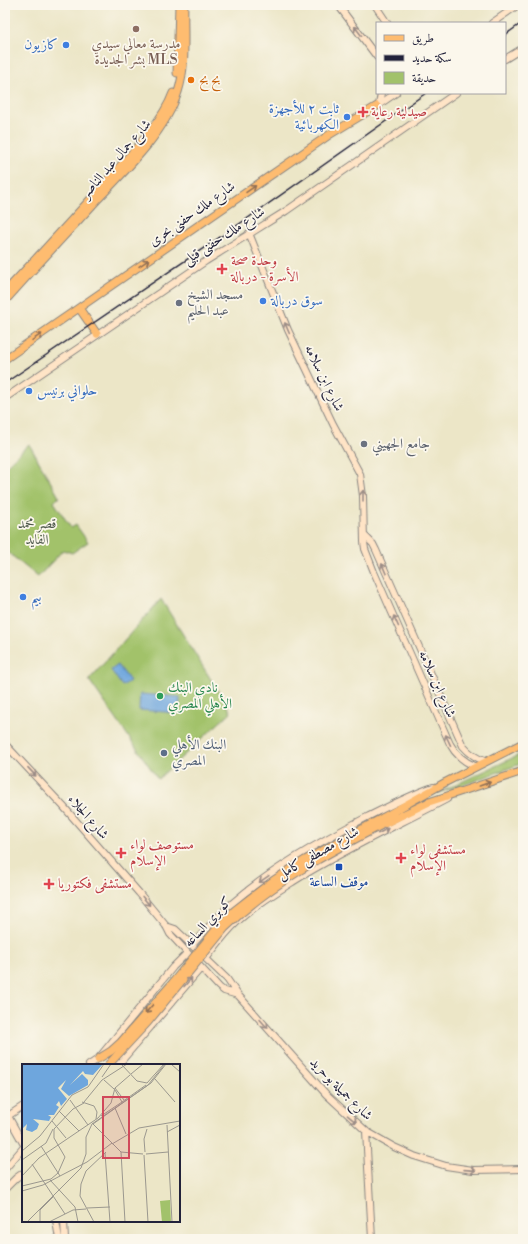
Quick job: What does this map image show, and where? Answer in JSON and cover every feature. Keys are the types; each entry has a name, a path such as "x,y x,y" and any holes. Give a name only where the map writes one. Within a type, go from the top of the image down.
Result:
{"main road":[{"name":"شارع جمال عبد الناصر","path":"5,292 119,167 146,136 166,108 172,96 177,78 179,5"},
{"name":"شارع جمال عبد الناصر","path":"5,301 121,174 156,134 165,120 176,98 182,77 184,5"},
{"path":"338,5 376,56"},
{"path":"374,5 387,22"},
{"path":"493,22 518,5"},
{"path":"506,59 523,48"},
{"path":"378,106 381,94"},
{"name":"شارع ملك حفنى بحرى","path":"5,359 324,139 395,94"},
{"name":"شارع ملك حفنى قبلى","path":"5,398 249,233 286,211 455,94"},
{"name":"شارع ابن سلامه","path":"249,233 288,330 331,419 360,474 363,496 364,542 367,555 450,744 458,756 475,766"},
{"path":"79,308 98,334"},
{"name":"شارع ابن سلامه","path":"364,535 373,544 376,550 460,742 469,753 476,758 485,761"},
{"name":"شارع مصطفى كامل","path":"383,821 446,782 523,743"},
{"name":"شارع الجلاء","path":"5,744 63,806 166,926 170,934 187,953 224,991 238,995"},
{"name":"شارع مصطفى كامل","path":"383,821 429,802 523,771"},
{"name":"شارع مصطفى كامل","path":"192,945 222,912 282,866 350,826 411,795 446,782"},
{"name":"شارع مصطفى كامل","path":"206,959 230,929 248,912 278,891 353,847 460,791"},
{"name":"كوبري الساعه","path":"98,1059 111,1051 121,1042 170,986 218,927 235,910 305,860 383,821"},
{"name":"كوبري الساعه","path":"109,1064 148,1022 226,928 237,917 293,875 383,821"},
{"path":"238,899 236,906 238,910 241,912 248,912"},
{"name":"شارع الجلاء","path":"166,926 173,928 192,945 227,979 238,995"},
{"path":"90,1064 98,1059 173,967 187,953"},
{"path":"119,1064 201,968"},
{"name":"شارع جميلة بوحريد","path":"238,995 326,1094 366,1131 394,1147 414,1156 446,1166 473,1170 523,1169"},
{"path":"22,1107 6,1117 22,1141"},
{"path":"366,1131 372,1239"},
{"path":"5,1169 22,1149"},
{"path":"5,1189 22,1174"},
{"path":"56,1222 58,1239"},
{"path":"64,1222 65,1239"}],"green space":[{"name":"قصر محمد الفايد","path":"29,444 59,497 54,502 71,528 76,525 88,542 72,553 63,550 38,577 5,550 5,467"},
{"name":"نادي البنك الأهلي المصري","path":"161,599 231,712 158,779 89,680"},
{"path":"523,753 523,763 438,793"}],"water":[{"path":"118,665 130,681 122,686 111,670"},
{"path":"140,694 180,697 179,713 139,710"}],"railway":[{"path":"506,34 523,22"},
{"path":"5,383 248,218 425,94"}],"place":[{"name":"مدرسة معالي سيدي بشر الجديدة MLS","path":"136,29"},
{"name":"كازيون","path":"66,45"},
{"name":"بح بح","path":"191,80"},
{"name":"صيدلية رعاية","path":"363,112"},
{"name":"ثابت ٢ للأجهزة الكهربائية","path":"347,117"},
{"name":"وحدة صحة الأسرة - دربالة","path":"222,269"},
{"name":"سوق دربالة","path":"263,301"},
{"name":"مسجد الشيخ عبد الحليم","path":"179,303"},
{"name":"حلواني برنيس","path":"29,391"},
{"name":"جامع الجهيني","path":"364,444"},
{"name":"بيم","path":"23,597"},
{"name":"نادي البنك الأهلي المصري","path":"160,696"},
{"name":"البنك الأهلي المصري","path":"164,753"},
{"name":"مستوصف لواء الإسلام","path":"121,853"},
{"name":"مستشفى لواء الإسلام","path":"401,858"},
{"name":"موقف الساعة","path":"339,867"},
{"name":"مستشفى فكتوريا","path":"49,884"}]}
